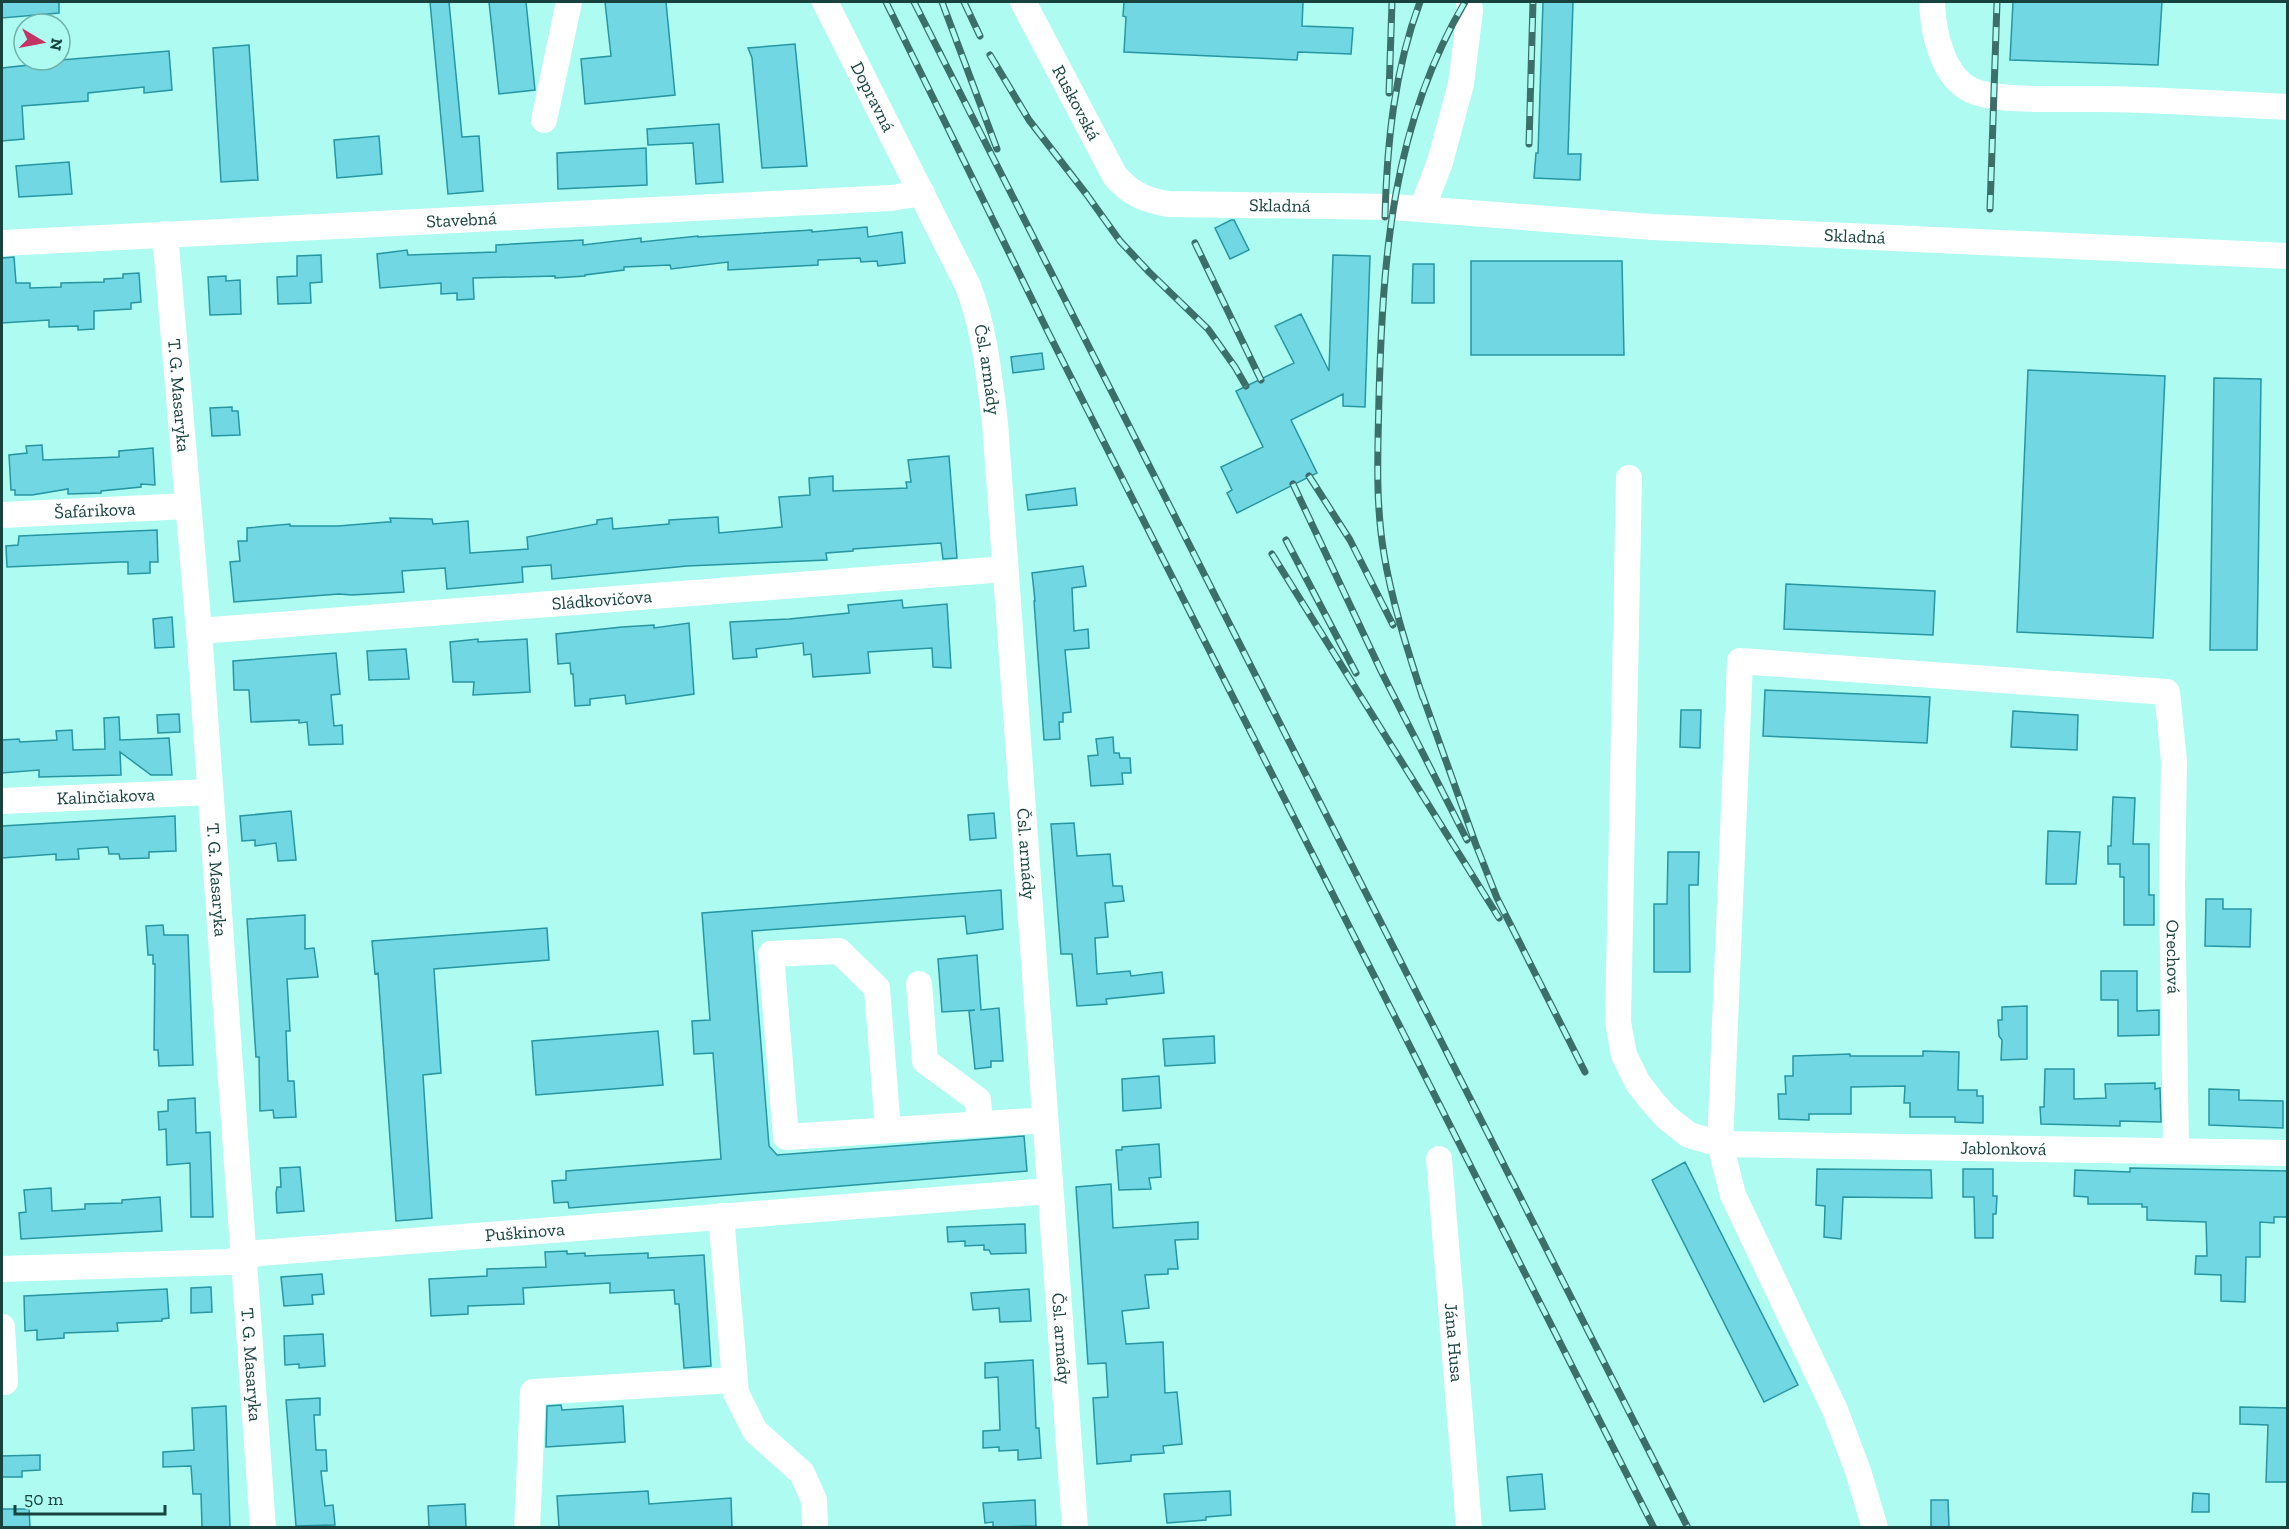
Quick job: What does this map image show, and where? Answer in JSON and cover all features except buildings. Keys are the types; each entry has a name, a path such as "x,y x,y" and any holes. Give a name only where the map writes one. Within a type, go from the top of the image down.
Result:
{"street":[{"path":"544,120 569,2"},
{"name":"Dopravná","path":"825,2 922,193"},
{"name":"Ruskovská","path":"1023,2 1114,176 1126,189 1140,197"},
{"path":"1422,209 1440,162 1461,84 1469,2"},
{"path":"1932,2 1936,33 1945,60 1959,81 1971,90 1994,97 2106,99 2288,107"},
{"name":"Stavebná","path":"2,243 891,198 922,193"},
{"name":"Čsl. armády","path":"922,193 968,286 977,310 995,423 1049,1191 1076,1527"},
{"name":"Skladná","path":"1140,197 1168,204 1422,209 1652,227 2288,256"},
{"name":"T. G. Masaryka","path":"165,234 199,631 263,1527"},
{"name":"Jablonková","path":"1629,478 1618,1022 1624,1055 1638,1083 1666,1117 1689,1135 1720,1144 2288,1153"},
{"name":"Šafárikova","path":"2,515 188,506"},
{"name":"Sládkovičova","path":"199,631 1005,569"},
{"name":"Orechová","path":"1720,1144 1740,661 2167,692 2174,761 2172,886 2176,1150"},
{"name":"Kalinčiakova","path":"2,801 210,792"},
{"path":"888,1130 877,988 839,951 771,954 786,1137 1045,1120"},
{"path":"919,984 925,1061 978,1100 980,1124"},
{"path":"1720,1144 1734,1195 1835,1410 1858,1471 1875,1527"},
{"name":"Jána Husa","path":"1439,1159 1469,1527"},
{"name":"Puškinova","path":"2,1269 229,1262 259,1252 1049,1191"},
{"path":"721,1216 736,1393 755,1431 802,1473 814,1500 816,1527"},
{"path":"2,1327 5,1382 2,1382"},
{"path":"527,1527 533,1392 734,1380"}],"railway":[{"path":"886,2 1048,332 1654,1528"},
{"path":"914,2 1688,1528"},
{"path":"942,2 997,149"},
{"path":"964,2 980,36"},
{"path":"1389,93 1392,2"},
{"path":"1385,217 1390,135 1398,81 1420,2"},
{"path":"1423,698 1396,609 1381,534 1378,455 1384,292 1396,193 1407,144 1421,96 1441,49 1465,2"},
{"path":"1529,144 1533,2"},
{"path":"1990,209 1997,2"},
{"path":"990,55 1029,120 1120,241 1208,329 1246,386"},
{"path":"1195,243 1261,380"},
{"path":"1309,476 1350,540 1393,625"},
{"path":"1293,484 1382,673 1467,840"},
{"path":"1286,540 1356,673"},
{"path":"1272,554 1499,918"},
{"path":"1421,691 1497,898 1585,1072"}]}
